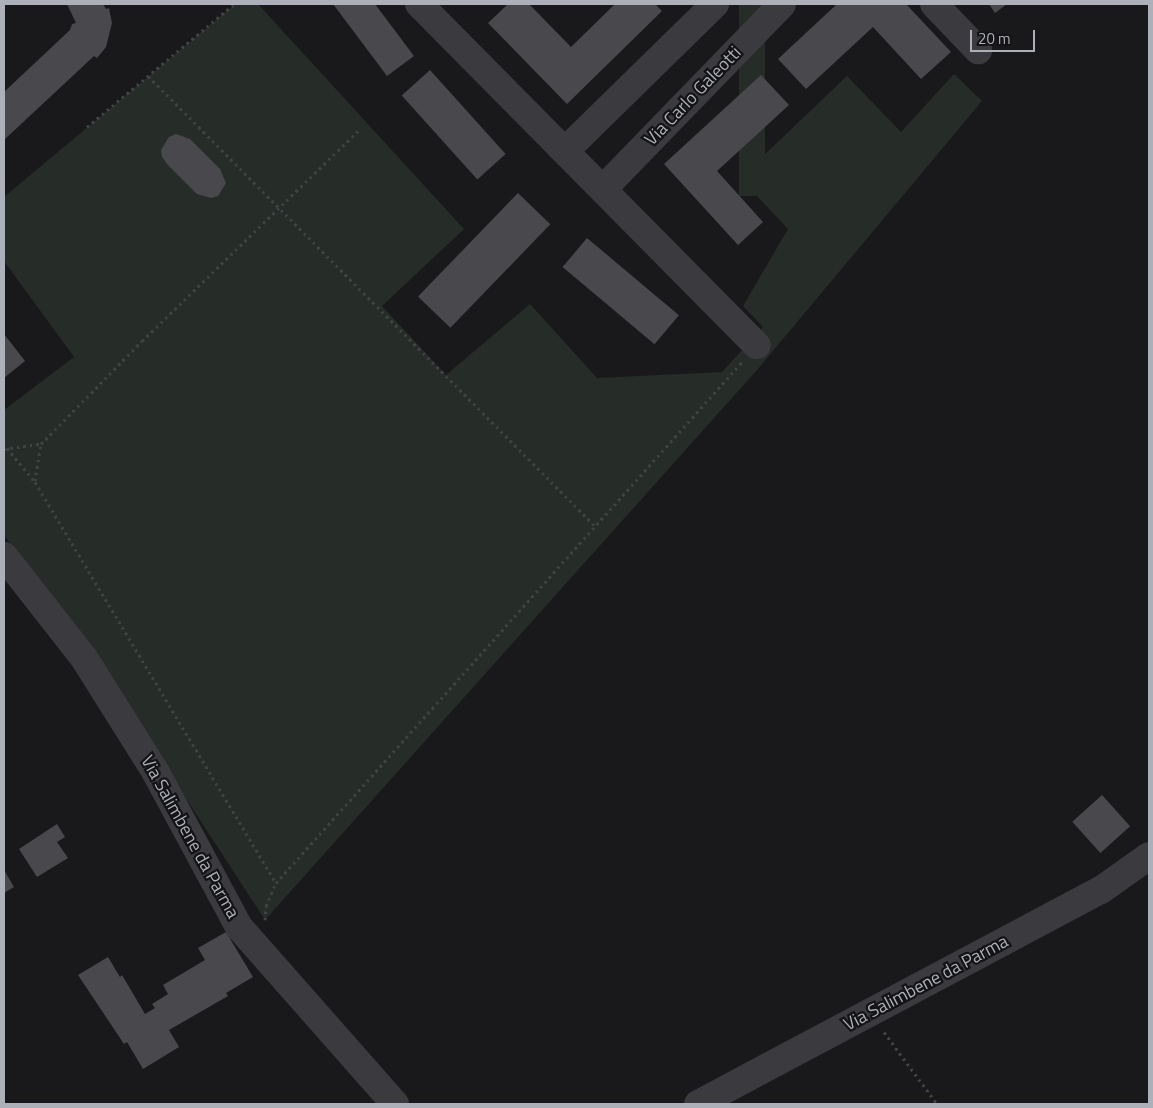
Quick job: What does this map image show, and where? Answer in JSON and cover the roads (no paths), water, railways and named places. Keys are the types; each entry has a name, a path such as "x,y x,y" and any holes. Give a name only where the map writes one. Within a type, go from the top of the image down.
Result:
{"street":[{"path":"419,4 757,345"},
{"path":"565,150 715,4"},
{"name":"Via Carlo Galeotti","path":"603,189 782,4"},
{"path":"934,4 978,50"},
{"name":"Via Salimbene da Parma","path":"4,556 84,658 155,772 239,927 394,1104"},
{"name":"Via Salimbene da Parma","path":"698,1104 1101,890 1149,856"}]}
